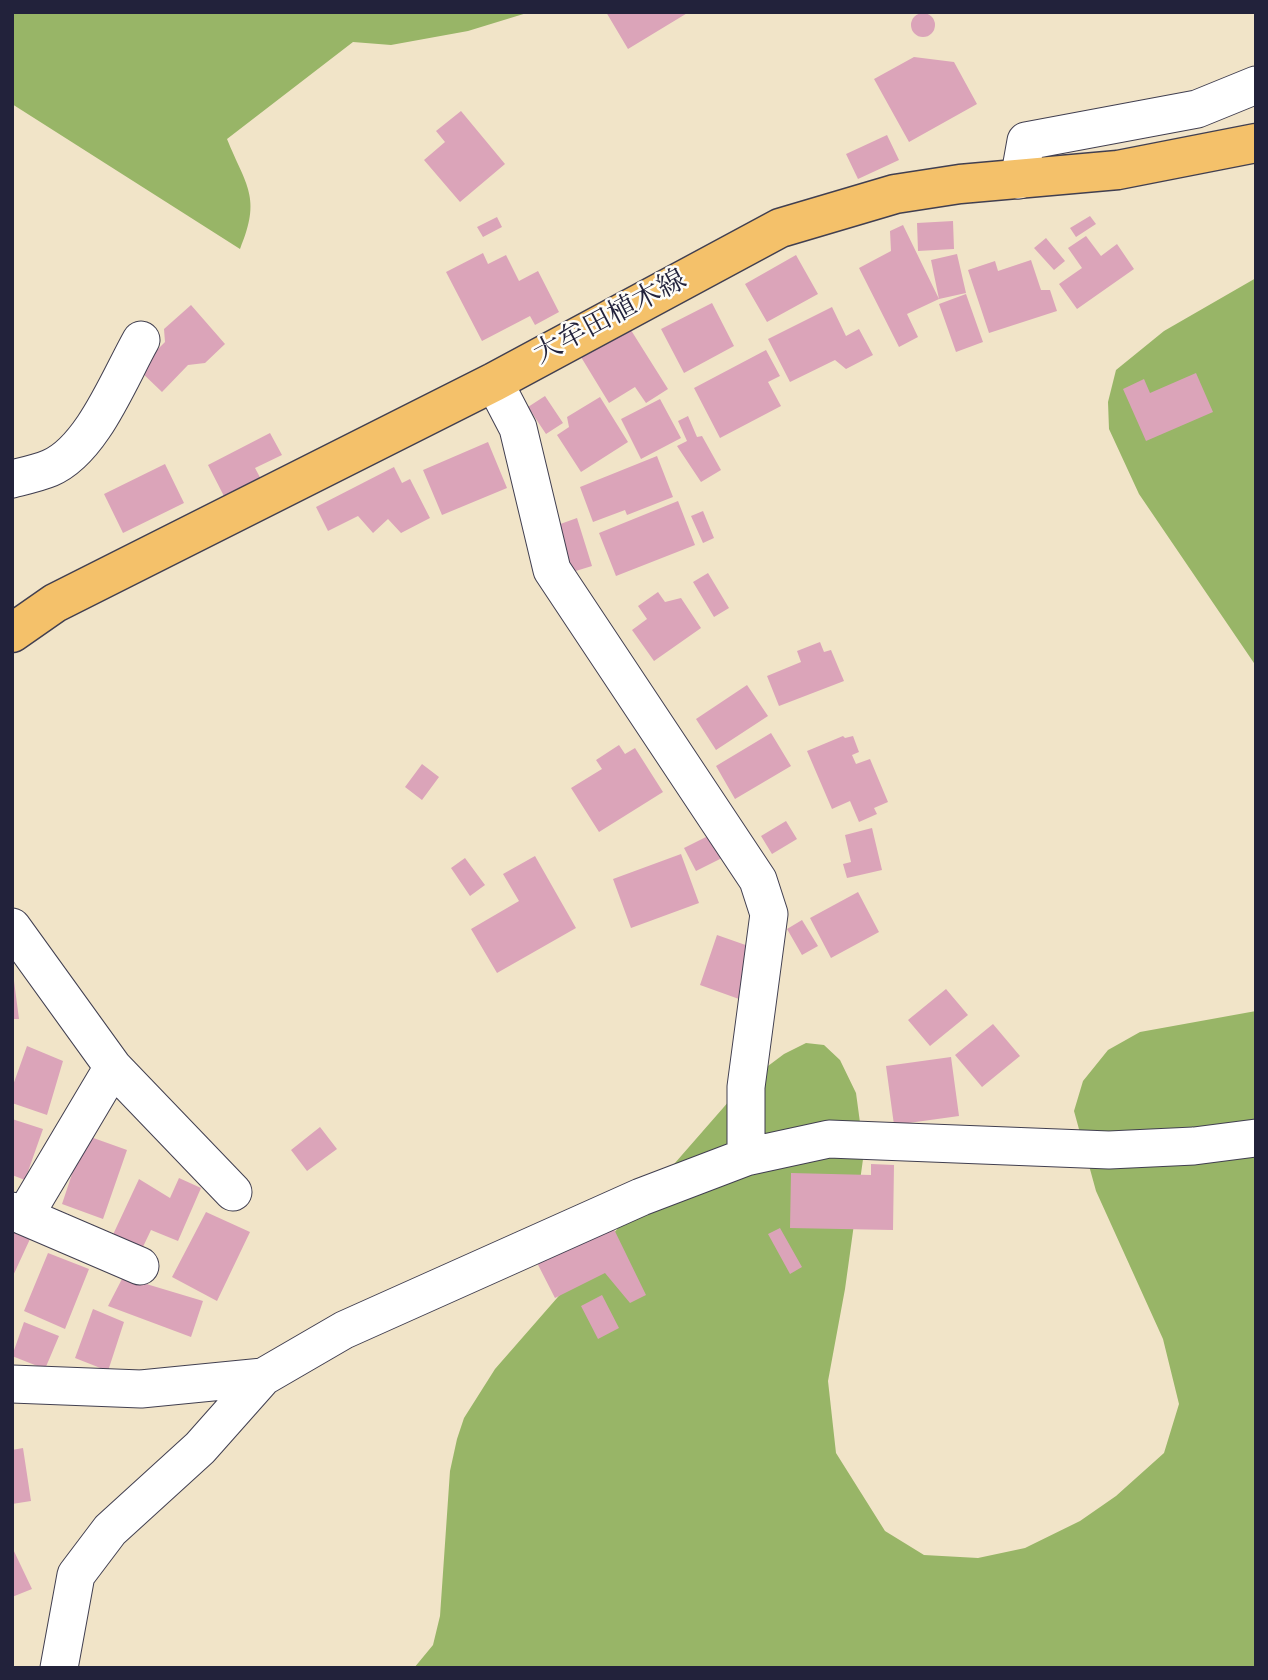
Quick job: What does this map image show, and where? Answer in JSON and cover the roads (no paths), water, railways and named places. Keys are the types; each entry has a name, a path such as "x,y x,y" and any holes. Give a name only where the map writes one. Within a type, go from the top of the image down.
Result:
{"main road":[{"name":"大牟田植木線","path":"12,633 55,603 494,382 780,228 895,194 1118,170 1256,143"}],"street":[{"path":"1019,180 1026,141 1197,109 1256,85"},
{"path":"12,479 50,468 71,454 88,436 141,340"},
{"path":"494,382 518,428 552,570 758,880 769,914 746,1087 746,1157"},
{"path":"12,927 113,1067 233,1192"},
{"path":"113,1067 19,1213 141,1266"},
{"path":"59,1668 76,1575 110,1530 200,1448 264,1377 357,1325 641,1197 746,1157 829,1139 1109,1150 1194,1146 1256,1138"},
{"path":"12,1384 141,1389 264,1377"}]}
